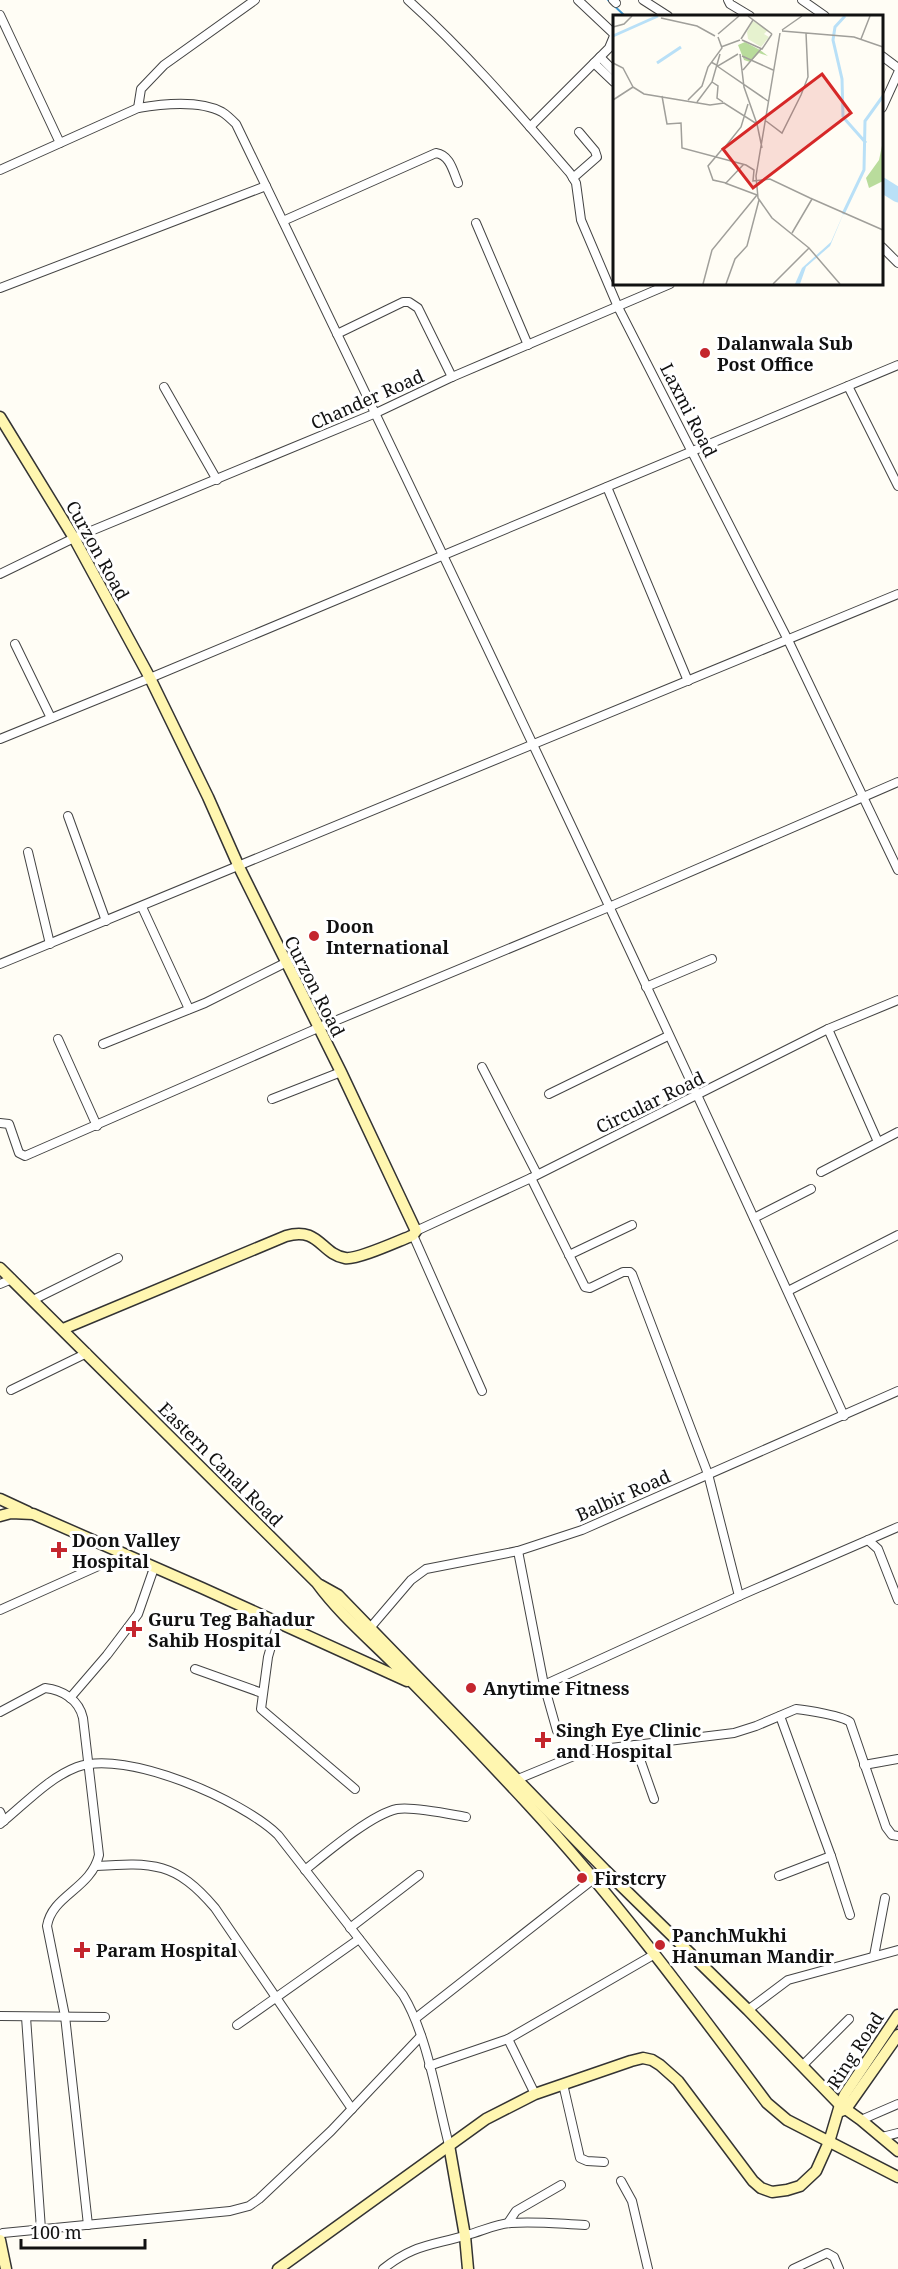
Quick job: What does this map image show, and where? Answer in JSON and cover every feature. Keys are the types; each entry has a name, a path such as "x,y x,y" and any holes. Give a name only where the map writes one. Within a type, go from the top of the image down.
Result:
{"street":[{"name":"Laxmi Road","path":"408,0 472,61 573,178 578,194 581,220 618,307 788,640 898,870"},
{"path":"578,0 613,33"},
{"path":"643,0 666,15"},
{"path":"728,0 730,4 748,15"},
{"path":"138,108 139,95 146,82 164,65 252,1"},
{"path":"805,1 824,15"},
{"path":"0,15 60,142"},
{"path":"530,127 613,42"},
{"path":"883,57 898,68"},
{"path":"597,60 613,70"},
{"path":"597,60 613,80"},
{"path":"883,106 898,73"},
{"path":"0,170 138,108 162,104 210,107 224,112 236,124 533,745 844,1416"},
{"path":"573,178 597,157 595,151 579,132"},
{"path":"283,220 436,153 448,159 458,183"},
{"path":"0,288 266,186"},
{"path":"476,223 528,345"},
{"path":"883,247 898,263"},
{"name":"Chander Road","path":"0,574 74,538 376,413 452,377 668,285"},
{"path":"337,334 402,302 409,302 418,308 452,377"},
{"path":"0,739 898,365"},
{"path":"848,386 898,486"},
{"path":"164,387 217,480"},
{"name":"Curzon Road","path":"0,417 74,538 150,678 285,963 415,1225 414,1233"},
{"path":"607,487 687,681"},
{"path":"0,964 898,594"},
{"path":"15,644 51,718"},
{"path":"0,1123 9,1124 19,1153 24,1156 898,782"},
{"path":"68,816 106,921"},
{"path":"28,852 50,944"},
{"path":"142,907 189,1009"},
{"path":"646,987 712,959"},
{"path":"103,1044 189,1009 285,963"},
{"name":"Circular Road","path":"414,1233 534,1176 828,1029 898,1000"},
{"path":"828,1029 878,1142"},
{"path":"549,1094 668,1036"},
{"path":"58,1039 97,1126"},
{"path":"482,1067 584,1285 587,1288 623,1272 632,1274 708,1474 739,1596"},
{"path":"272,1099 341,1072"},
{"path":"821,1172 898,1132"},
{"path":"754,1218 811,1189"},
{"path":"569,1255 632,1225"},
{"path":"63,1329 286,1236 297,1233 305,1234 340,1256 352,1258 414,1233 482,1391"},
{"path":"788,1291 898,1235"},
{"path":"33,1300 118,1258"},
{"name":"Eastern Canal Road","path":"0,1268 317,1584 331,1602 418,1683"},
{"path":"0,1284 12,1280"},
{"path":"11,1390 87,1353"},
{"name":"Balbir Road","path":"370,1628 411,1580 426,1569 518,1551 582,1530 898,1391"},
{"path":"0,1499 418,1683"},
{"path":"0,1516 11,1513 33,1514"},
{"path":"544,1685 898,1527"},
{"path":"868,1540 878,1549 898,1600"},
{"path":"518,1551 544,1685 557,1731"},
{"path":"0,1610 123,1555"},
{"path":"70,1698 138,1614 154,1568"},
{"path":"317,1584 338,1594 418,1683 513,1782 748,2010 842,2109 861,2120 898,2151"},
{"path":"278,1623 268,1657 260,1704 263,1713 355,1789"},
{"path":"195,1669 262,1693"},
{"path":"0,1712 45,1688 70,1698 81,1711 99,1855 96,1866 85,1881 48,1915 47,1926 65,2016 88,2225"},
{"path":"513,1782 586,1751 734,1732 756,1726 796,1709 845,1718 850,1722 889,1833 898,1836"},
{"path":"780,1716 850,1915"},
{"path":"635,1745 654,1799"},
{"path":"864,1765 898,1759"},
{"path":"0,1812 2,1822 56,1779 76,1767 104,1763 138,1767 226,1799 267,1824 404,1995 416,2018 449,2145 465,2236 468,2269"},
{"path":"513,1782 655,1954 767,2103 787,2120 898,2177"},
{"path":"305,1870 358,1830 398,1809 466,1817"},
{"path":"779,1876 831,1856"},
{"path":"96,1866 140,1863 159,1867 191,1885 215,1908 352,2109"},
{"path":"416,2018 605,1870"},
{"path":"350,1928 419,1875"},
{"path":"874,1956 885,1898"},
{"path":"237,2025 359,1939"},
{"path":"748,2010 788,1980 898,1950"},
{"path":"429,2066 508,2039 655,1954"},
{"name":"Ring Road","path":"842,2109 856,2077 898,2015"},
{"path":"0,2016 105,2017"},
{"path":"26,2017 41,2229"},
{"path":"802,2066 849,2019"},
{"name":"Ring Road","path":"842,2109 898,2035"},
{"path":"6,2269 1,2234 230,2211 249,2206 352,2109 421,2036"},
{"path":"508,2039 535,2094"},
{"path":"278,2269 486,2119 535,2094 631,2061 643,2058 652,2060 678,2081 753,2181 761,2188 772,2192 800,2186 809,2180 816,2171 842,2109"},
{"path":"563,2084 580,2158 587,2161 604,2162"},
{"path":"861,2120 898,2104"},
{"path":"882,2137 898,2133"},
{"path":"621,2181 632,2201 648,2269"},
{"path":"508,2223 513,2214 561,2185"},
{"path":"382,2269 397,2258 422,2246 508,2223 585,2225"},
{"path":"793,2269 827,2253 834,2257 839,2269"}],"waterway":[{"path":"608,0 624,15"},
{"path":"883,186 898,195"}],"place":[{"name":"Dalanwala Sub Post Office","path":"705,353"},
{"name":"Doon International","path":"314,936"},
{"name":"Doon Valley Hospital","path":"59,1550"},
{"name":"Guru Teg Bahadur Sahib Hospital","path":"134,1629"},
{"name":"Anytime Fitness","path":"471,1688"},
{"name":"Singh Eye Clinic and Hospital","path":"543,1740"},
{"name":"Firstcry","path":"582,1878"},
{"name":"PanchMukhi Hanuman Mandir","path":"660,1945"},
{"name":"Param Hospital","path":"82,1950"}]}
